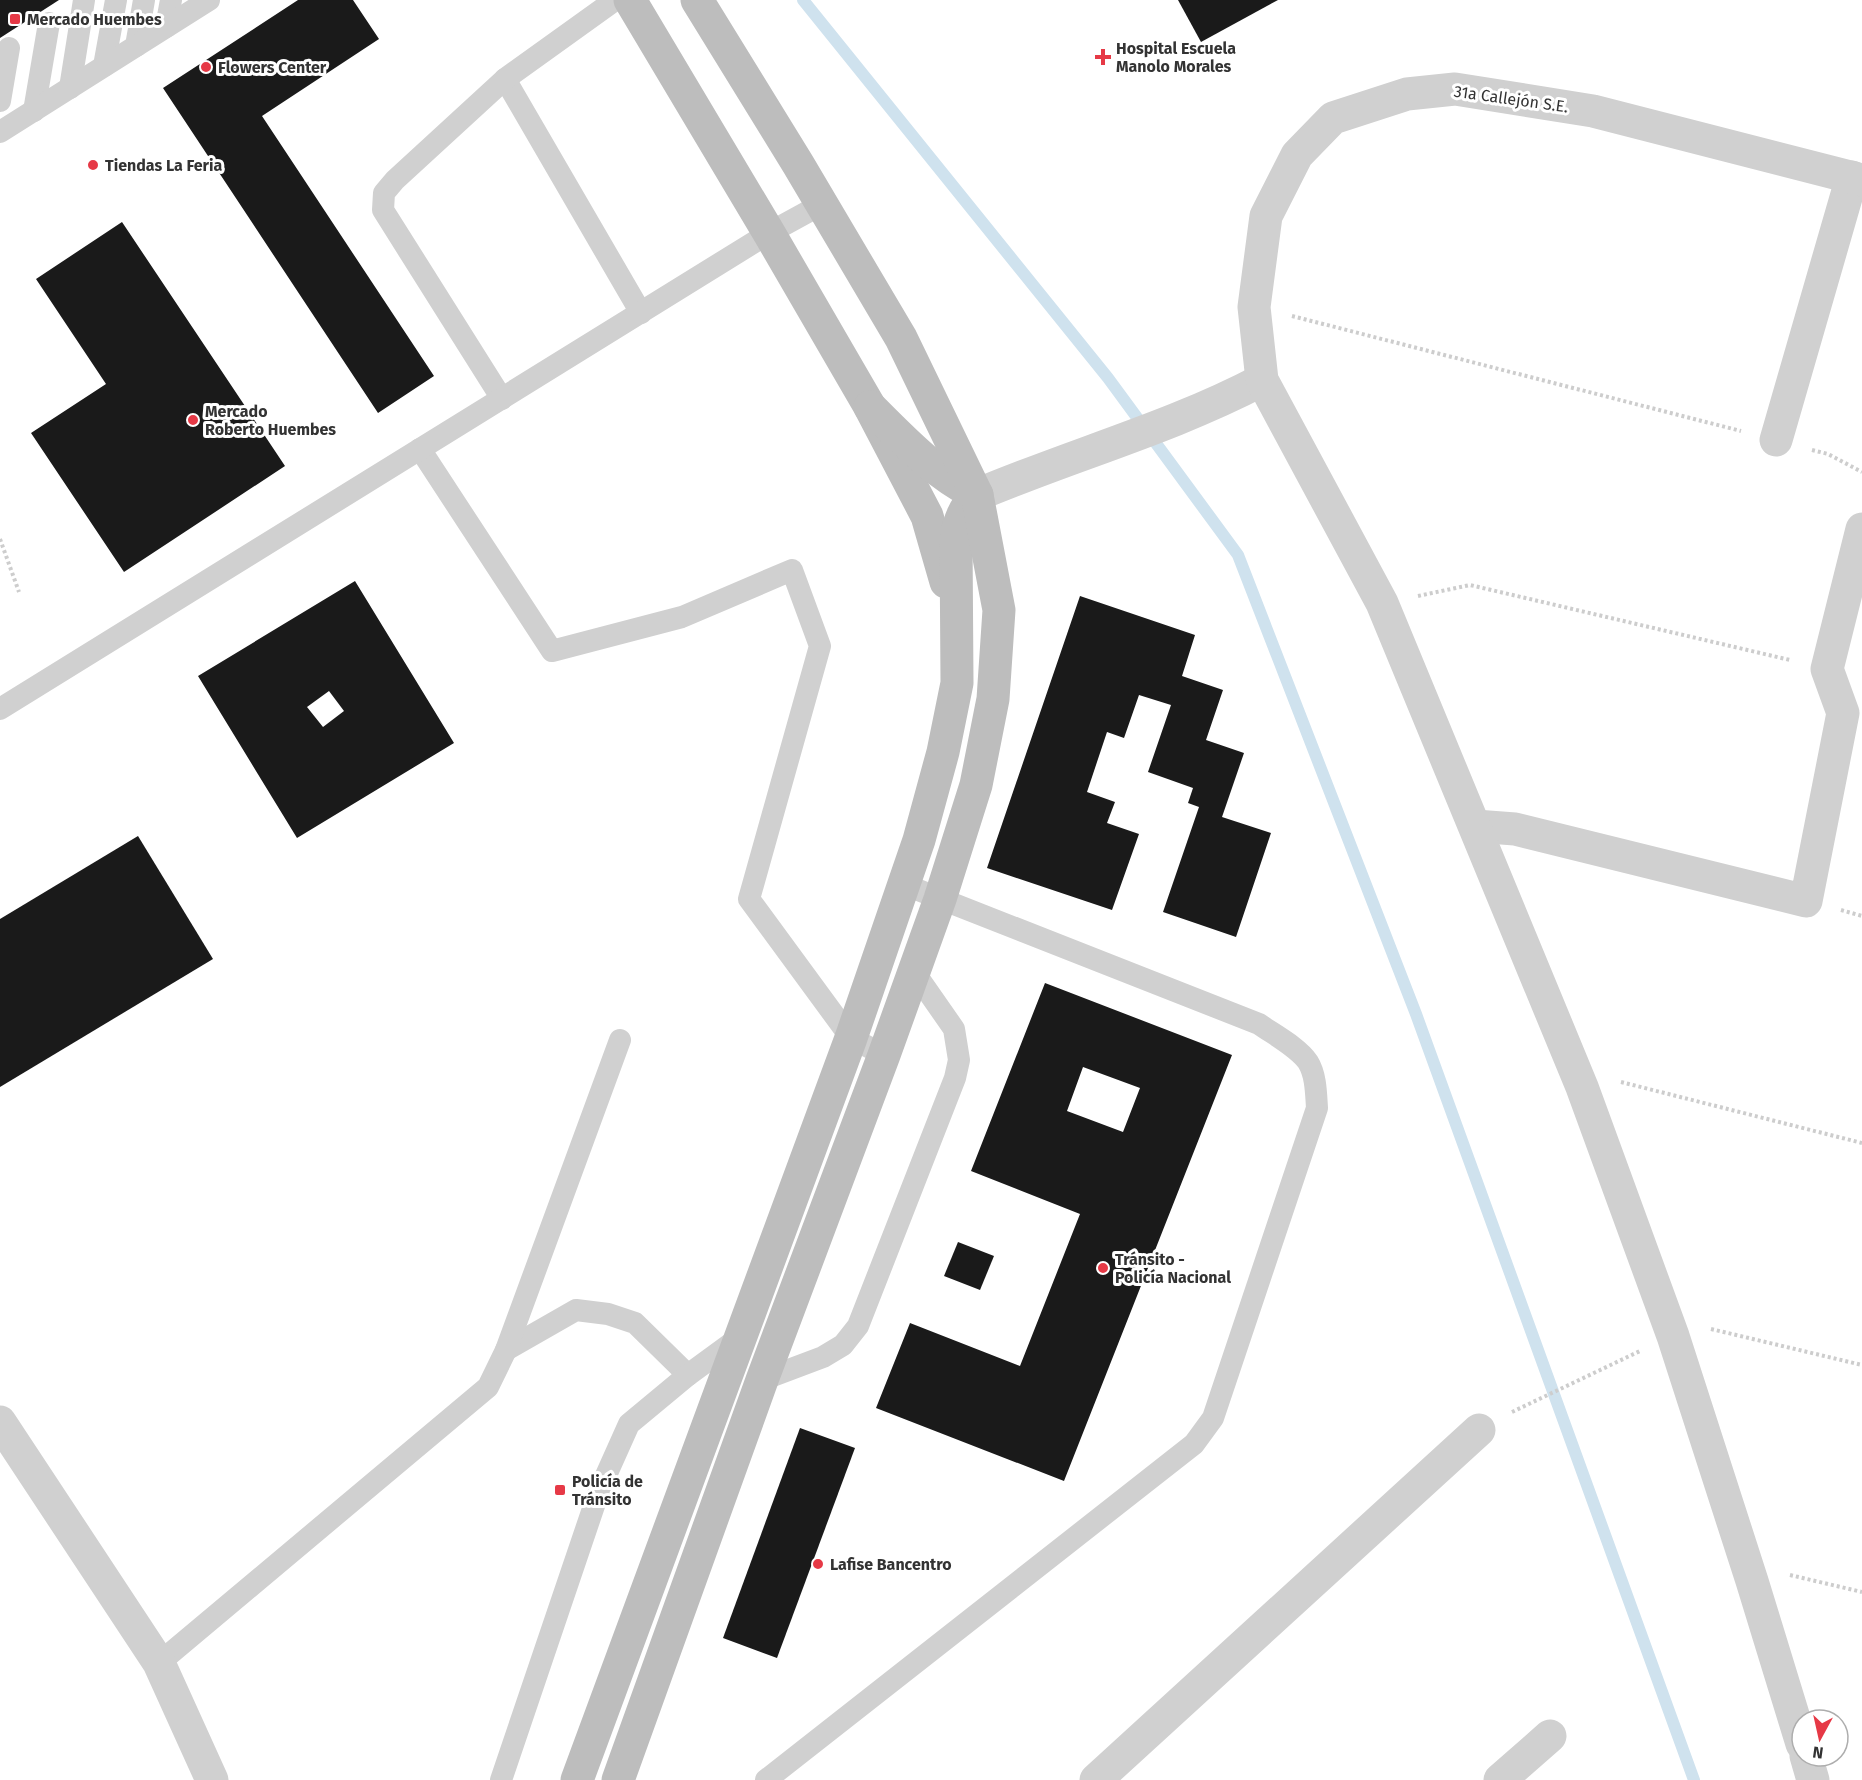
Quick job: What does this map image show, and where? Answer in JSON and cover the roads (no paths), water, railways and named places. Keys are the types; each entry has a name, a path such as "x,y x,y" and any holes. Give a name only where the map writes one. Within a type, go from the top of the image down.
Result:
{"main road":[{"path":"630,0 870,407 927,516 956,615"},
{"path":"618,1780 762,1380 915,973 940,899 976,785 993,699 999,610 976,495 901,338 697,0"},
{"path":"870,407 929,463 976,495"},
{"path":"577,1780 851,1038 919,840 943,752 957,683 956,539 960,520 967,505 976,495"}],"street":[{"name":"31a Callejón S.E.","path":"1262,380 1254,307 1266,216 1297,155 1333,118 1407,94 1455,89 1593,111 1857,178"},
{"path":"1776,440 1857,178"},
{"path":"976,495 1173,422 1230,398 1262,380 1382,603 1582,1087 1673,1336 1791,1708"},
{"path":"1475,826 1515,829 1806,902 1843,712 1827,669 1862,529"},
{"path":"0,1422 159,1663 212,1780"},
{"path":"1096,1780 1493,1422"},
{"path":"1500,1780 1550,1736"}],"lane":[{"path":"70,88 84,0"},
{"path":"104,66 116,0"},
{"path":"136,46 144,0"},
{"path":"166,27 171,0"},
{"path":"502,399 383,210 384,194 395,180 505,79 615,0"},
{"path":"0,132 205,2"},
{"path":"34,111 49,23"},
{"path":"0,101 9,48"},
{"path":"505,79 641,313"},
{"path":"0,709 769,233 822,204"},
{"path":"420,449 552,651 682,618 792,570 820,646 749,900 851,1038 884,1055"},
{"path":"766,1780 1194,1444 1213,1418 1317,1108 1315,1083 1308,1062 1289,1044 1259,1024 903,884"},
{"path":"762,1380 823,1357 843,1345 858,1326 956,1078 959,1060 954,1029 915,973"},
{"path":"159,1663 488,1387 506,1350 620,1040"},
{"path":"506,1350 576,1310 608,1314 635,1323 688,1374"},
{"path":"501,1780 599,1491 629,1424 688,1374 740,1337"}],"waterway":[{"path":"803,0 1108,378 1238,555 1416,1014 1694,1780"}],"place":[{"name":"Mercado Huembes","path":"15,19"},
{"name":"Hospital Escuela Manolo Morales","path":"1103,57"},
{"name":"Flowers Center","path":"206,67"},
{"name":"Tiendas La Feria","path":"93,165"},
{"name":"Mercado Roberto Huembes","path":"193,420"},
{"name":"Tránsito - Policía Nacional","path":"1103,1268"},
{"name":"Policía de Tránsito","path":"560,1490"},
{"name":"Lafise Bancentro","path":"818,1564"}]}
